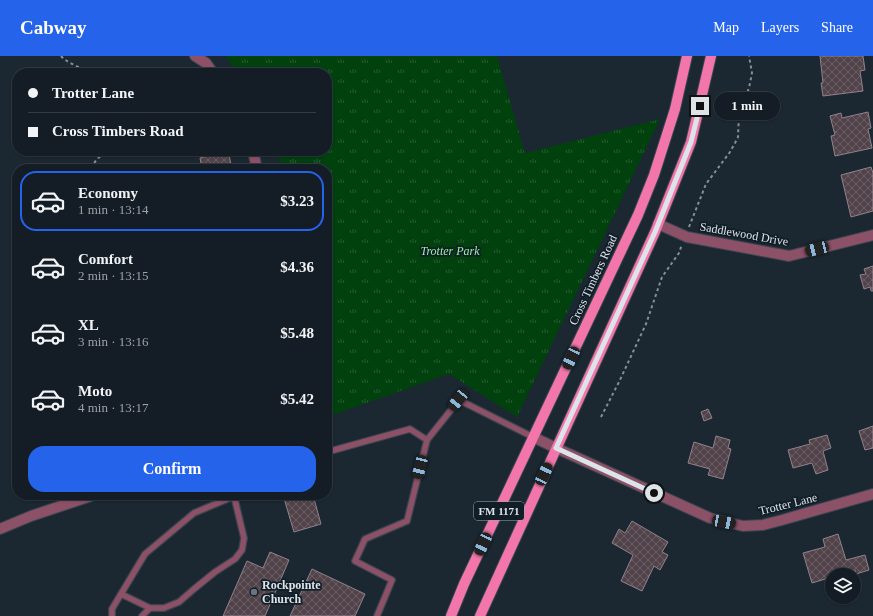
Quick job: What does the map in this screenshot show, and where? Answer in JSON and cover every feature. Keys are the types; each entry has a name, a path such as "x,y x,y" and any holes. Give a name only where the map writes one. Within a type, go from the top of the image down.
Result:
{"main road":[{"name":"Cross Timbers Road","path":"450,616 638,215 654,175 675,109 687,56"},
{"name":"FM 1171","path":"480,616 658,224 691,142 711,56"}],"street":[{"path":"195,56 206,63 210,68"},
{"name":"Saddlewood Drive","path":"658,224 687,237 789,256 873,235"},
{"name":"Trotter Lane","path":"533,437 710,518 743,526 763,525 873,494"},
{"path":"0,529 31,516 79,500"}],"lane":[{"path":"377,616 392,580 355,561 365,539 407,521 427,440 458,400 533,437"},
{"path":"332,451 410,429 427,440"},
{"path":"112,616 112,609 145,554 194,512 225,500"},
{"path":"121,594 150,608 164,608 180,602 215,572 235,559 242,550 244,538 236,500"},
{"path":"142,616 150,608"}],"path":[{"path":"61,56 81,68"},
{"path":"93,164 94,161 100,156"}],"green space":[{"name":"Trotter Park","path":"225,56 497,56 525,153 660,119 517,417 449,374 332,415 332,164 281,164 279,156 332,156 332,68 235,68"}],"building":[{"path":"820,56 863,56 865,70 860,71 863,91 823,96"},
{"path":"868,112 871,128 868,129 872,148 835,156 831,136 835,135 830,116 841,113 842,118"},
{"path":"208,156 229,156 231,164 201,164 200,158"},
{"path":"871,167 873,173 873,211 851,217 841,175"},
{"path":"873,266 873,291 871,291 870,287 864,289 860,275 866,274 864,269"},
{"path":"708,409 712,418 704,421 701,412"},
{"path":"873,426 873,448 865,450 859,431"},
{"path":"827,435 831,448 823,451 828,470 816,474 812,463 793,468 788,450 810,444 809,440"},
{"path":"716,436 730,440 728,448 731,449 723,479 708,475 710,469 688,463 694,442 713,448"},
{"path":"284,500 314,500 321,524 294,532"},
{"path":"632,521 668,542 662,552 668,555 660,570 654,566 642,591 621,581 633,555 612,543 619,529 625,533"},
{"path":"838,534 846,560 865,555 869,570 861,572 861,568 825,568 825,579 812,583 803,553 825,547 823,539"},
{"name":"Rockpointe Church","path":"270,552 289,560 265,616 223,616 247,561 263,568"},
{"path":"312,569 365,594 355,616 290,616"}],"place":[{"name":"Rockpointe Church","path":"254,592"}],"route":[{"path":"654,493 556,448 655,232 691,142 700,106"}]}
